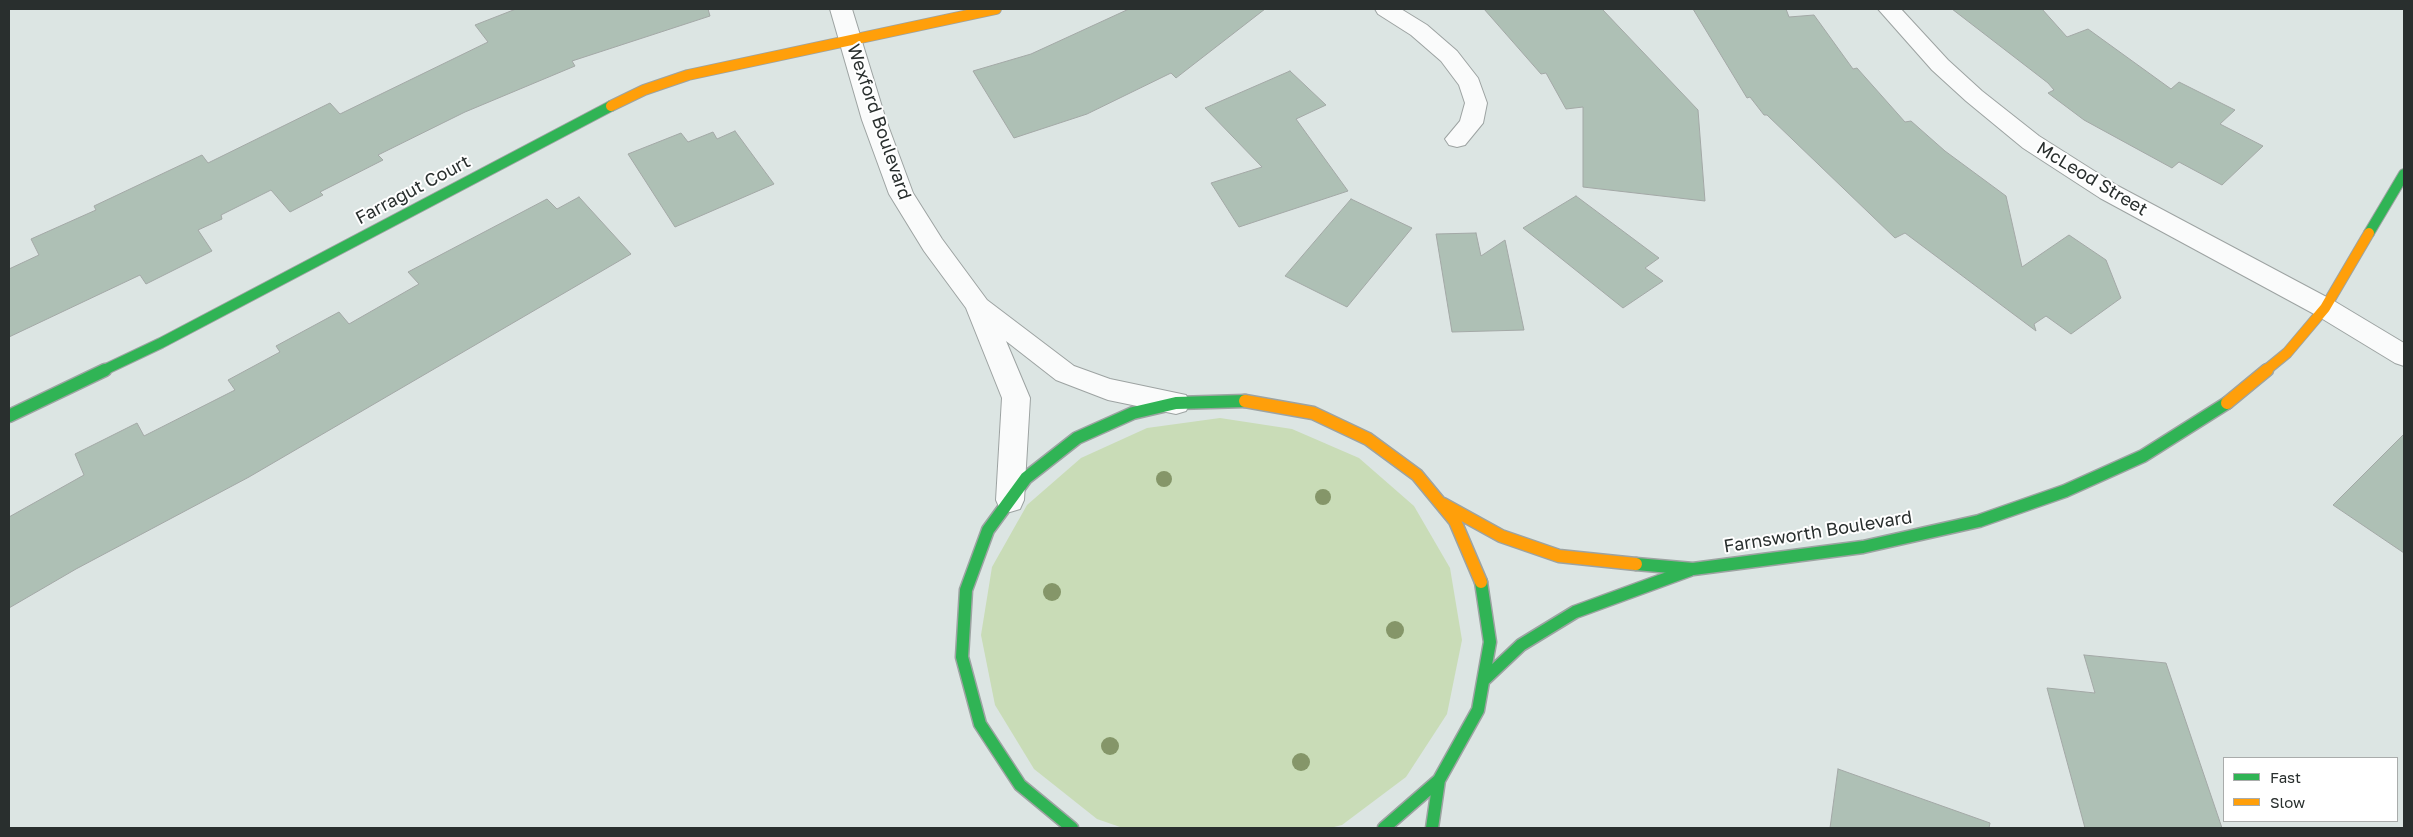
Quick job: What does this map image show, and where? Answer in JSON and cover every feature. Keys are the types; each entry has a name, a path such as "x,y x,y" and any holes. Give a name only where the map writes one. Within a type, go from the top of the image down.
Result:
{"street":[{"name":"Wexford Boulevard","path":"841,9 874,120 901,194 932,244 976,304 1016,398 1010,500"},
{"name":"Farragut Court","path":"9,416 161,343 588,116 637,93 688,75 996,9"},
{"path":"1386,9 1419,30 1449,56 1470,83 1476,103 1471,123 1457,139"},
{"name":"McLeod Street","path":"1890,9 1933,58 1974,96 2031,142 2109,192 2325,308 2404,356"},
{"name":"Farnsworth Boulevard","path":"1485,679 1521,645 1575,612 1694,569 1863,547 1979,521 2066,491 2143,456 2223,407 2287,353 2325,308 2404,174"},
{"name":"Wexford Boulevard","path":"976,304 1065,373 1108,389 1176,403"},
{"path":"1072,828 1020,785 980,724 962,657 966,590 988,530 1026,478 1077,438 1132,413 1176,403 1253,401 1313,413 1368,439 1416,475 1455,521 1480,577 1490,642 1485,679 1478,710 1439,780 1390,825 1384,828"},
{"name":"Farnsworth Boulevard","path":"1438,502 1501,536 1558,556 1694,569"},
{"path":"1432,828 1439,780"}],"green space":[{"path":"1220,418 1292,429 1359,458 1414,506 1450,568 1462,640 1447,714 1406,777 1342,825 1330,828 1123,828 1097,819 1034,769 995,705 981,635 992,567 1027,505 1081,458 1147,428"}],"building":[{"path":"516,9 708,9 710,16 572,61 575,66 465,112 378,155 383,160 320,192 323,195 290,212 271,190 221,215 222,219 198,230 212,251 146,284 140,275 9,337 9,269 39,255 31,239 96,210 94,206 202,155 208,163 330,103 340,114 488,42 475,25"},
{"path":"1129,9 1265,9 1176,78 1171,73 1087,114 1014,138 973,71 1031,54"},
{"path":"1484,9 1602,9 1698,110 1705,201 1583,187 1583,107 1566,109 1546,73 1541,74"},
{"path":"1693,9 1786,9 1789,17 1814,15 1853,69 1857,68 1905,122 1911,121 1945,151 2006,196 2022,267 2069,235 2106,260 2121,298 2071,334 2046,316 2034,324 2036,331 1905,233 1895,238 1767,115 1764,115 1750,97 1747,98"},
{"path":"1952,9 2042,9 2067,37 2088,29 2171,89 2179,82 2235,110 2220,124 2263,146 2222,185 2179,162 2172,168 2084,120 2048,93 2054,90 2048,83"},
{"path":"1290,71 1326,105 1296,119 1348,191 1239,227 1211,183 1262,167 1205,108"},
{"path":"735,131 774,184 675,227 628,154 681,133 688,142 713,132 717,139"},
{"path":"1576,196 1659,258 1645,268 1663,281 1623,308 1523,228"},
{"path":"579,197 631,254 249,477 76,569 9,608 9,517 84,475 75,454 137,423 144,436 235,390 228,380 280,352 276,346 339,312 349,324 419,284 408,272 547,199 557,209"},
{"path":"1351,199 1412,228 1347,307 1285,276"},
{"path":"1476,233 1481,256 1505,240 1524,330 1452,332 1436,234"},
{"path":"2404,434 2404,553 2333,505"},
{"path":"2084,655 2166,663 2222,828 2085,828 2047,688 2095,693"},
{"path":"1838,769 1990,823 1989,828 1830,828"}],"traffic: fast":[{"path":"9,416 161,343 611,106"},
{"path":"2369,233 2404,174"},
{"path":"1072,828 1020,785 980,724 962,657 966,590 988,530 1026,478 1077,438 1133,413 1176,403 1245,401"},
{"path":"1636,564 1693,569 1863,547 1979,521 2065,491 2143,456 2227,403"},
{"path":"1485,679 1521,645 1575,612 1690,570"},
{"path":"1384,828 1439,780 1478,710 1490,642 1481,582"},
{"path":"1432,828 1439,780"}],"traffic: slow":[{"path":"611,106 644,90 688,75 996,9"},
{"path":"2227,403 2287,353 2325,308 2369,233"},
{"path":"1245,401 1313,413 1368,439 1417,475 1455,521 1481,582"},
{"path":"1443,504 1501,536 1559,556 1636,564"}]}
